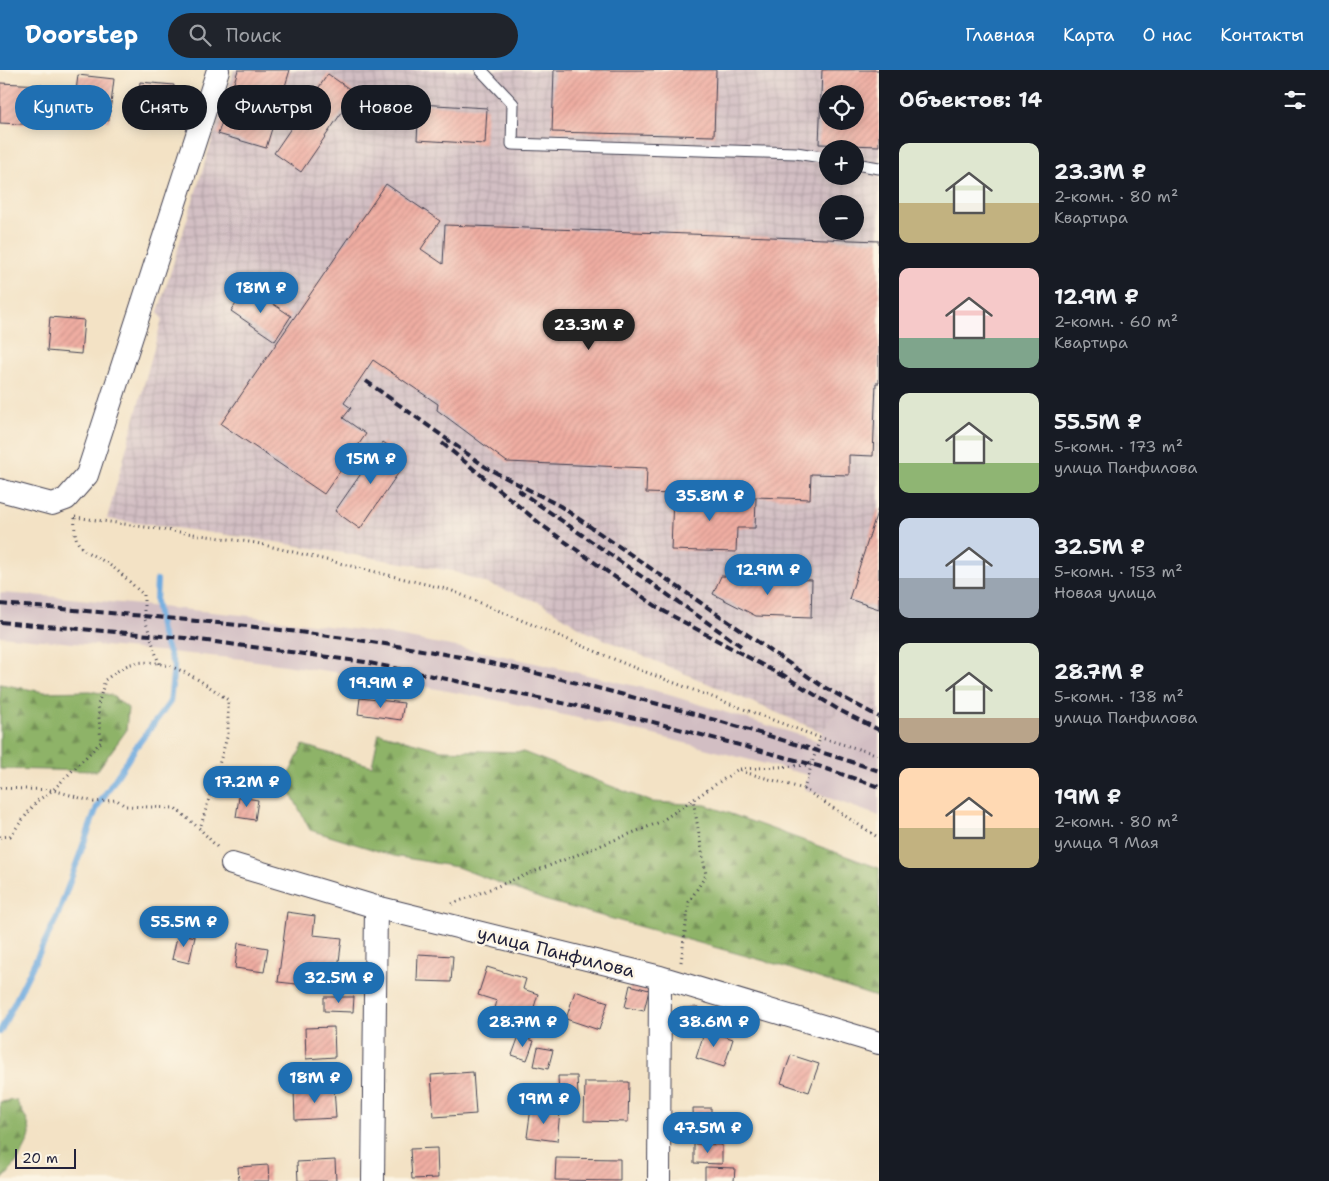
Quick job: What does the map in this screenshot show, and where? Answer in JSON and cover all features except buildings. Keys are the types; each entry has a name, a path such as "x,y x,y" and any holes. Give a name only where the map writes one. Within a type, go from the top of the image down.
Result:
{"street":[{"path":"0,490 71,508 87,475 218,70"},
{"name":"улица Панфилова","path":"232,864 376,907 669,980 879,1043"},
{"path":"373,1181 376,907"},
{"path":"659,1181 669,980"}],"lane":[{"path":"481,70 513,104 512,144 796,152 819,156"},
{"path":"864,166 879,168"}],"path":[{"path":"158,664 144,616 144,595 111,565 85,552 74,533 71,508 256,543 450,590 635,668 818,737 879,754"},
{"path":"0,837 10,836 37,802 53,790 101,742 98,705 105,680 131,664 158,664 196,677 228,700 228,734 200,829"},
{"path":"804,789 819,741"},
{"path":"419,918 660,822 737,770 812,765"},
{"path":"737,770 804,789 879,838"},
{"path":"0,788 53,790 94,802 117,800 125,806 175,808 200,829 232,864"},
{"path":"669,980 689,902 706,874 693,799"}],"shaded area":[{"path":"234,70 879,70 879,709 850,695 822,732 587,632 541,603 452,571 251,538 107,519 162,319 158,312 217,124 217,130 331,130 331,85 229,85"},
{"path":"0,593 242,615 382,633 504,656 653,690 819,741 822,732 850,695 879,709 879,816 804,789 808,775 650,734 501,701 384,679 242,659 0,636"}],"green space":[{"path":"0,684 44,692 90,691 111,695 128,708 126,731 97,771 0,769"},
{"path":"379,733 441,750 523,752 652,802 706,805 879,868 879,998 779,965 544,900 457,867 394,856 310,830 285,782 303,745 372,766"},
{"path":"16,1100 27,1121 30,1134 18,1160 0,1181 0,1102"}],"waterway":[{"path":"0,1032 57,917 97,807 136,747 170,702 174,666 161,632 156,601 157,580"}],"railway":[{"path":"366,381 487,468 560,506 822,686 879,717"},
{"path":"442,443 543,526 660,609 786,678"},
{"path":"518,490 741,646"},
{"path":"0,604 258,627 387,644 451,655 514,668 652,702 743,728 879,771"},
{"path":"0,622 185,638 365,662 649,721 818,766 879,787"},
{"path":"780,673 839,710 879,730"}]}
